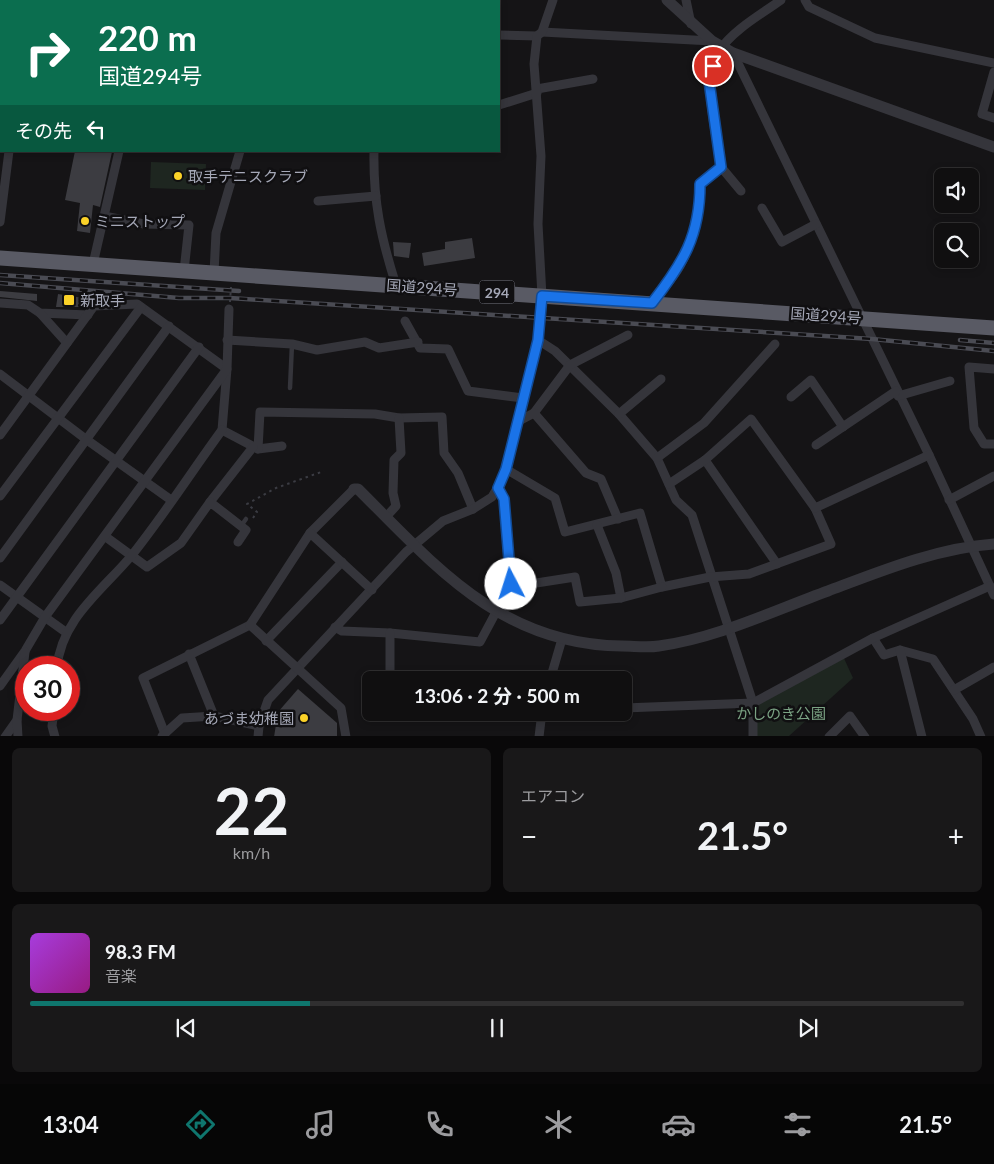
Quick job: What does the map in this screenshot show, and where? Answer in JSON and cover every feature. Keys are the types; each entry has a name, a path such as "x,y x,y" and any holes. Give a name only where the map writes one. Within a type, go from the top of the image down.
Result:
{"highway":[{"name":"国道294号","path":"0,258 861,317 994,328"}],"street":[{"path":"258,736 259,726 268,700 296,668 414,545 443,521 472,509 492,497 506,469 538,340 542,296 538,224 541,156 534,64 540,34 553,0"},
{"path":"667,0 691,24 717,44 734,53 994,147"},
{"path":"686,0 691,24"},
{"path":"500,35 540,34 717,44 781,0"},
{"path":"805,0 809,7 875,38 994,63"},
{"path":"717,44 718,52 709,81 721,167 741,191"},
{"path":"632,708 753,702 872,638 992,591 929,455 897,393 734,53"},
{"path":"994,72 982,114 994,118"},
{"path":"500,105 537,91 593,79"},
{"path":"93,264 119,152"},
{"path":"214,273 216,232 240,152"},
{"path":"374,152 376,196 381,238 396,285"},
{"path":"0,222 6,153"},
{"path":"652,303 680,267 700,209 700,184 721,167"},
{"path":"318,201 376,196"},
{"path":"762,208 782,242 816,224"},
{"path":"104,216 144,224 189,225 184,271"},
{"path":"0,303 28,305 40,313 68,343"},
{"path":"0,435 94,306 137,304 227,369"},
{"path":"0,496 141,307"},
{"path":"58,656 67,633 84,606 132,555 222,430 229,309"},
{"path":"40,313 88,315"},
{"path":"405,321 420,348 448,349 468,391 523,398"},
{"path":"0,558 170,326"},
{"path":"517,422 534,413 570,365 628,335"},
{"path":"227,340 292,344 317,350 365,342 378,348 418,342"},
{"path":"538,340 555,351 619,414 657,458 676,500 692,515 710,577 730,627 753,702 753,736"},
{"path":"657,458 704,423 775,344"},
{"path":"0,620 199,347"},
{"path":"994,369 969,367 974,428 984,444 994,444"},
{"path":"0,686 25,651 45,617 106,537 227,369"},
{"path":"0,374 87,440 171,500"},
{"path":"619,414 661,379"},
{"path":"791,397 811,380 843,427"},
{"path":"816,445 897,393 950,381"},
{"path":"106,537 148,567 181,543 210,502 256,448 260,412 376,414 400,418 442,417 444,453 458,473 472,509"},
{"path":"534,413 586,473 600,479 618,519"},
{"path":"386,517 396,506 393,493 394,460 401,453 400,418"},
{"path":"511,584 517,586 575,577 580,602 621,598 710,577 749,574 831,544 815,508 751,419 705,460 669,484"},
{"path":"222,430 256,448 282,446"},
{"path":"815,508 929,455"},
{"path":"705,460 777,564"},
{"path":"506,469 555,498 566,532 640,512 662,587"},
{"path":"949,500 994,476"},
{"path":"335,628 342,631 390,633 480,642 511,584 504,499 498,488"},
{"path":"259,726 214,716 182,718 164,735 143,678 250,625 310,533 354,489 358,489 414,545 470,595 496,612 529,628 562,639 598,646 658,646 695,639 894,566 971,546 994,544"},
{"path":"210,502 246,522 246,530 238,542"},
{"path":"597,525 616,573 621,598"},
{"path":"310,533 372,590"},
{"path":"266,641 342,562"},
{"path":"0,585 67,633"},
{"path":"250,625 341,708 346,736"},
{"path":"390,633 390,671"},
{"path":"872,638 884,655 900,650 933,659 974,719 981,736"},
{"path":"553,671 562,639"},
{"path":"900,650 922,736"},
{"path":"24,656 25,651"},
{"path":"189,654 214,716"},
{"path":"954,690 994,667"},
{"path":"829,736 850,716 865,736"},
{"path":"5,736 15,721"},
{"path":"16,721 18,736"},
{"path":"53,721 54,736"},
{"path":"538,736 540,721"}],"lane":[{"path":"290,388 292,344"}],"path":[{"path":"229,309 231,274"},
{"path":"246,522 257,512 247,504 276,488 324,471"}],"green space":[{"name":"取手テニスクラブ","path":"151,162 206,164 205,190 150,188"},
{"name":"かしのき公園","path":"842,654 853,678 789,736 753,736 753,703"}],"building":[{"path":"75,152 112,152 100,207 93,205 90,233 77,231 80,203 65,200"},
{"path":"472,238 475,258 424,266 422,253 445,249 445,242"},
{"path":"393,242 411,243 409,258 394,256"},
{"path":"0,291 37,294 37,301 0,297"},
{"path":"58,294 83,298 82,307 56,307"},
{"name":"あづま幼稚園","path":"298,689 337,723 337,736 274,736 278,712"}],"railway":[{"path":"0,275 239,291"},
{"path":"0,283 179,298 230,298 872,339 994,351"},
{"path":"960,340 994,343"}],"place":[{"name":"取手テニスクラブ","path":"178,176"},
{"name":"ミニストップ","path":"85,221"},
{"name":"新取手","path":"69,300"},
{"name":"あづま幼稚園","path":"304,718"}],"route":[{"path":"511,584 504,499 498,488 504,478 538,340 542,296 652,303 680,267 700,209 700,184 721,167 709,81 713,66"}]}
